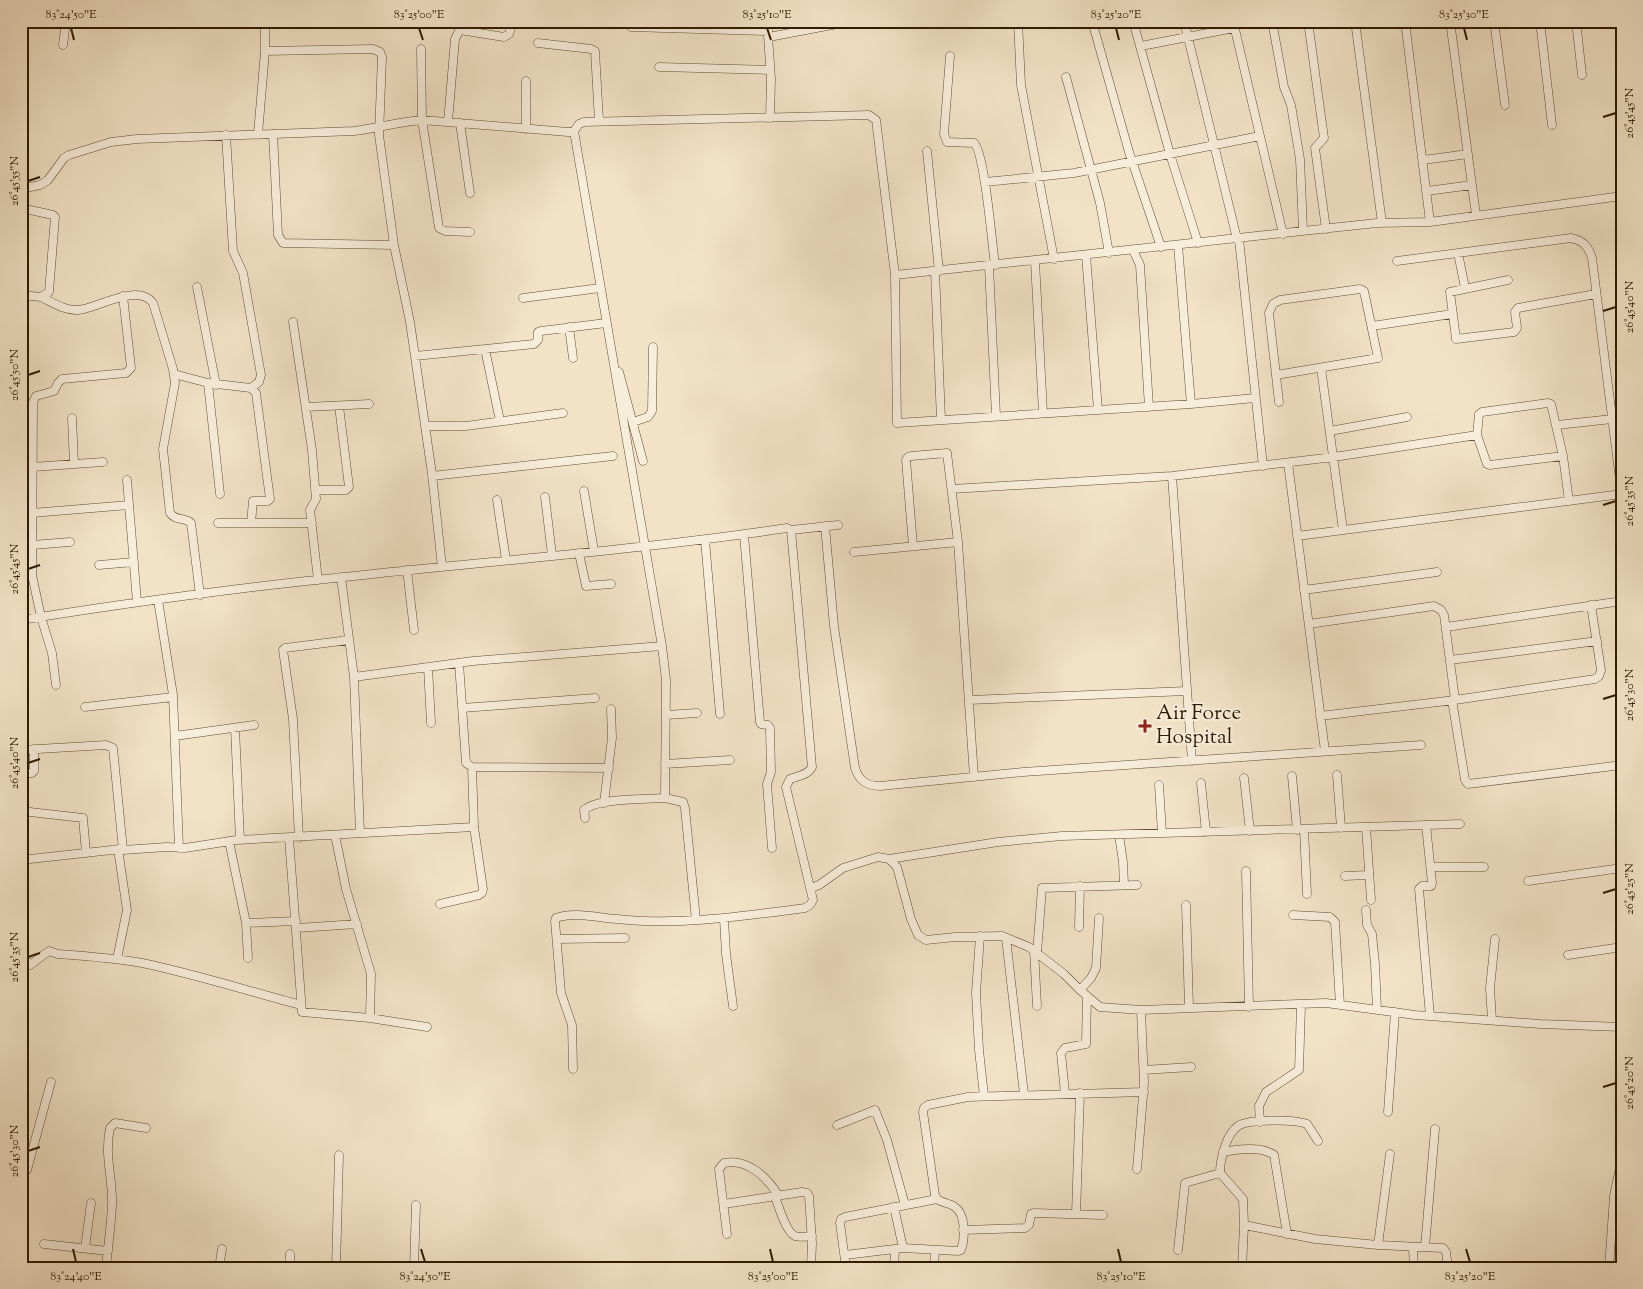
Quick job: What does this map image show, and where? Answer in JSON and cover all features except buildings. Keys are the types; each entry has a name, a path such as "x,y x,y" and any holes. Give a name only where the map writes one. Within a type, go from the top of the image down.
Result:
{"street":[{"path":"63,45 66,21"},
{"path":"258,134 265,51 265,21"},
{"path":"448,122 455,39 464,21"},
{"path":"460,30 504,37 509,34 513,21"},
{"path":"767,21 770,118"},
{"path":"631,27 768,34 852,21"},
{"path":"971,22 996,21"},
{"path":"1018,21 1021,85 1054,259"},
{"path":"1092,21 1133,162 1161,247"},
{"path":"1133,21 1170,154 1198,243"},
{"path":"1184,21 1238,239 1263,466"},
{"path":"1272,21 1284,87 1291,105 1300,159 1303,232"},
{"path":"1308,21 1324,138 1315,148 1326,229"},
{"path":"1355,21 1382,223"},
{"path":"1405,21 1430,222"},
{"path":"1450,21 1476,215"},
{"path":"1494,21 1505,105"},
{"path":"1540,21 1552,125"},
{"path":"1576,21 1582,75"},
{"path":"1141,46 1188,37 1233,25 1283,234"},
{"path":"538,43 596,51 600,121"},
{"path":"421,49 422,120 439,228 445,231 470,232"},
{"path":"265,51 376,50 380,52 382,57 379,135 394,245 415,356 432,476 442,567"},
{"path":"950,56 945,138 951,143 974,143 976,145 984,182 992,265 996,416"},
{"path":"659,67 770,70"},
{"path":"1066,77 1100,203 1109,253"},
{"path":"526,81 526,128"},
{"path":"21,189 40,185 48,180 64,158 76,152 102,144 137,139 380,128 408,121 422,120 568,132 574,131 584,122 600,121 869,115 876,120 895,275 897,423 1191,404 1255,398"},
{"path":"460,123 470,193"},
{"path":"574,131 662,646 666,680 665,798"},
{"path":"273,134 278,235 283,243 394,245"},
{"path":"226,135 232,251 244,273 262,375 259,382 251,388"},
{"path":"984,182 1068,174 1260,136"},
{"path":"927,151 937,271 941,420"},
{"path":"1423,160 1468,154"},
{"path":"1427,191 1472,185"},
{"path":"895,275 1382,223 1430,222 1622,196"},
{"path":"21,208 55,217 49,292 41,297"},
{"path":"1298,536 1622,495 1592,258 1589,248 1581,240 1571,238 1556,239 1397,261"},
{"path":"1178,245 1191,404"},
{"path":"1133,250 1140,265 1149,406"},
{"path":"1458,253 1465,288"},
{"path":"1086,255 1098,410"},
{"path":"1035,261 1043,413"},
{"path":"1508,280 1450,292 1456,339 1516,330 1515,312 1518,308 1596,294"},
{"path":"197,287 216,384"},
{"path":"523,298 600,288"},
{"path":"1276,375 1378,358 1363,289 1276,302 1270,308 1269,313 1279,402"},
{"path":"21,296 41,297 68,310 76,311 88,309 123,296 144,296 150,298 174,374 175,383 163,449 170,513 174,517 188,520 191,523 200,594"},
{"path":"56,685 52,653 41,617 32,575 33,402 36,396 54,391 62,379 126,373 129,371 131,368 123,296"},
{"path":"1372,326 1452,314"},
{"path":"293,322 306,407 316,499 310,510 318,580"},
{"path":"415,356 534,344 538,340 538,332 606,323"},
{"path":"568,327 573,358"},
{"path":"633,422 648,417 652,411 652,347"},
{"path":"485,349 500,421"},
{"path":"1321,368 1343,530"},
{"path":"619,372 643,461"},
{"path":"174,374 208,384 251,388 256,393 270,499 268,502 253,501 251,523"},
{"path":"208,384 220,494"},
{"path":"1564,456 1490,466 1485,462 1477,435 1477,418 1482,412 1548,403 1553,406 1564,456 1569,501"},
{"path":"306,407 369,404"},
{"path":"315,490 346,490 349,487 339,406"},
{"path":"425,426 466,426 563,413"},
{"path":"1330,431 1407,417"},
{"path":"72,418 74,464"},
{"path":"1557,425 1612,419"},
{"path":"952,489 1172,476 1334,457 1477,435"},
{"path":"913,546 906,460 908,457 947,453 958,542 974,777"},
{"path":"432,476 613,456"},
{"path":"32,466 103,462"},
{"path":"1288,463 1325,752"},
{"path":"1172,476 1192,761"},
{"path":"127,480 137,602"},
{"path":"584,491 594,551"},
{"path":"545,498 552,555"},
{"path":"497,500 506,560"},
{"path":"32,513 129,505"},
{"path":"218,523 312,524"},
{"path":"21,620 137,602 341,577 705,540 787,528 790,530 838,525"},
{"path":"825,526 834,626 857,774 866,784 872,786 1023,772 1421,745"},
{"path":"573,1069 572,1026 561,993 555,921 560,917 578,915 638,922 724,919 805,908 813,900 786,787 790,779 806,774 812,767 790,530"},
{"path":"744,535 760,722 770,728 771,772 767,784 772,848"},
{"path":"705,540 720,714"},
{"path":"32,545 70,542"},
{"path":"854,552 958,542"},
{"path":"579,553 586,586 611,584"},
{"path":"99,565 134,562"},
{"path":"407,570 414,630"},
{"path":"1304,590 1437,572"},
{"path":"341,577 354,677 360,834"},
{"path":"158,600 173,697 179,848"},
{"path":"1446,627 1622,601"},
{"path":"1320,716 1454,700 1595,679 1599,676 1601,670 1591,605"},
{"path":"1308,624 1434,606 1441,610 1446,627 1465,780 1468,784 1622,765"},
{"path":"299,838 293,719 283,650 286,648 349,640"},
{"path":"1450,660 1596,641"},
{"path":"354,677 460,663 662,646"},
{"path":"460,663 466,763 472,767 609,768"},
{"path":"428,667 431,723"},
{"path":"969,700 1187,691"},
{"path":"85,707 173,697"},
{"path":"462,708 595,698"},
{"path":"604,803 612,738 611,709"},
{"path":"666,715 697,713"},
{"path":"175,736 254,725"},
{"path":"235,728 240,840"},
{"path":"21,750 106,745 114,748 127,910 117,959"},
{"path":"21,773 34,771 34,749"},
{"path":"665,764 730,760"},
{"path":"440,904 482,893 483,889 474,827 472,767"},
{"path":"1338,775 1341,828"},
{"path":"1292,776 1300,829 1306,894"},
{"path":"1244,778 1250,831"},
{"path":"1201,783 1206,832"},
{"path":"1160,785 1162,833"},
{"path":"585,818 586,808 604,803 633,799 665,798 683,802 696,920"},
{"path":"21,811 83,818 86,853"},
{"path":"811,888 843,868 878,857 889,859 998,842 1062,836 1460,824"},
{"path":"1426,826 1432,885 1422,886 1419,889 1430,1016"},
{"path":"21,860 121,849 179,848 240,840 474,827"},
{"path":"1366,828 1371,900"},
{"path":"335,835 346,889 372,978 370,1018"},
{"path":"1118,835 1123,862 1124,885"},
{"path":"289,838 302,1012 370,1018 428,1027"},
{"path":"230,841 246,923 248,958"},
{"path":"889,859 897,867 910,919 918,935 926,940 1002,936 1029,947 1064,974 1100,1007 1141,1010 1326,1003 1430,1016 1622,1027"},
{"path":"1431,867 1484,867"},
{"path":"1528,881 1622,868"},
{"path":"1246,871 1249,1007"},
{"path":"1345,876 1368,875"},
{"path":"1037,1006 1035,952 1042,888 1137,885"},
{"path":"1079,927 1080,886"},
{"path":"1186,905 1189,1008"},
{"path":"1366,910 1367,924 1372,934 1377,1010"},
{"path":"1294,914 1330,917 1335,922 1340,1005"},
{"path":"1080,990 1091,978 1096,968 1099,918"},
{"path":"724,919 726,954 733,1006"},
{"path":"246,923 357,924"},
{"path":"980,936 976,993 984,1096"},
{"path":"557,939 625,938"},
{"path":"1006,938 1024,1094"},
{"path":"1492,1020 1490,988 1495,939"},
{"path":"1568,955 1622,947"},
{"path":"21,954 30,965 49,951 117,959 172,970 301,1005"},
{"path":"1065,1093 1061,1053 1065,1048 1086,1044 1087,996"},
{"path":"1260,1122 1259,1106 1266,1092 1299,1070 1301,1004"},
{"path":"1137,1169 1144,1092 1141,1010"},
{"path":"1388,1112 1395,1012"},
{"path":"1144,1070 1191,1067"},
{"path":"21,1173 27,1170 51,1082"},
{"path":"936,1199 924,1108 928,1105 960,1097 1144,1092"},
{"path":"1076,1214 1080,1093"},
{"path":"837,1125 875,1110 887,1140 905,1205"},
{"path":"1242,1268 1243,1199 1220,1172 1223,1152 1237,1127 1260,1122 1284,1120 1304,1123 1310,1127 1318,1141"},
{"path":"106,1268 112,1205 108,1164 110,1128 115,1123 146,1128"},
{"path":"1425,1247 1435,1129"},
{"path":"1223,1152 1243,1149 1258,1150 1274,1156 1287,1234"},
{"path":"1378,1245 1390,1154"},
{"path":"336,1268 339,1155"},
{"path":"1609,1268 1622,1158"},
{"path":"726,1234 719,1168 724,1162 730,1161 741,1163 765,1177 776,1196 783,1218 792,1233 798,1236 812,1236"},
{"path":"1178,1250 1185,1184 1220,1172"},
{"path":"724,1204 802,1192 806,1193 809,1196 812,1268"},
{"path":"845,1255 899,1249 958,1252 961,1250 963,1218 957,1208 936,1199 845,1217 841,1219 840,1224 846,1268"},
{"path":"85,1248 91,1202"},
{"path":"414,1268 416,1205"},
{"path":"894,1207 899,1249 894,1268"},
{"path":"963,1230 1025,1228 1029,1224 1031,1214 1034,1213 1103,1215"},
{"path":"1244,1225 1315,1239 1445,1249 1448,1268"},
{"path":"44,1244 108,1251"},
{"path":"1414,1247 1414,1268"},
{"path":"219,1268 222,1249"},
{"path":"934,1268 935,1250"},
{"path":"290,1254 290,1268"}],"place":[{"name":"Air Force Hospital","path":"1145,726"}]}
